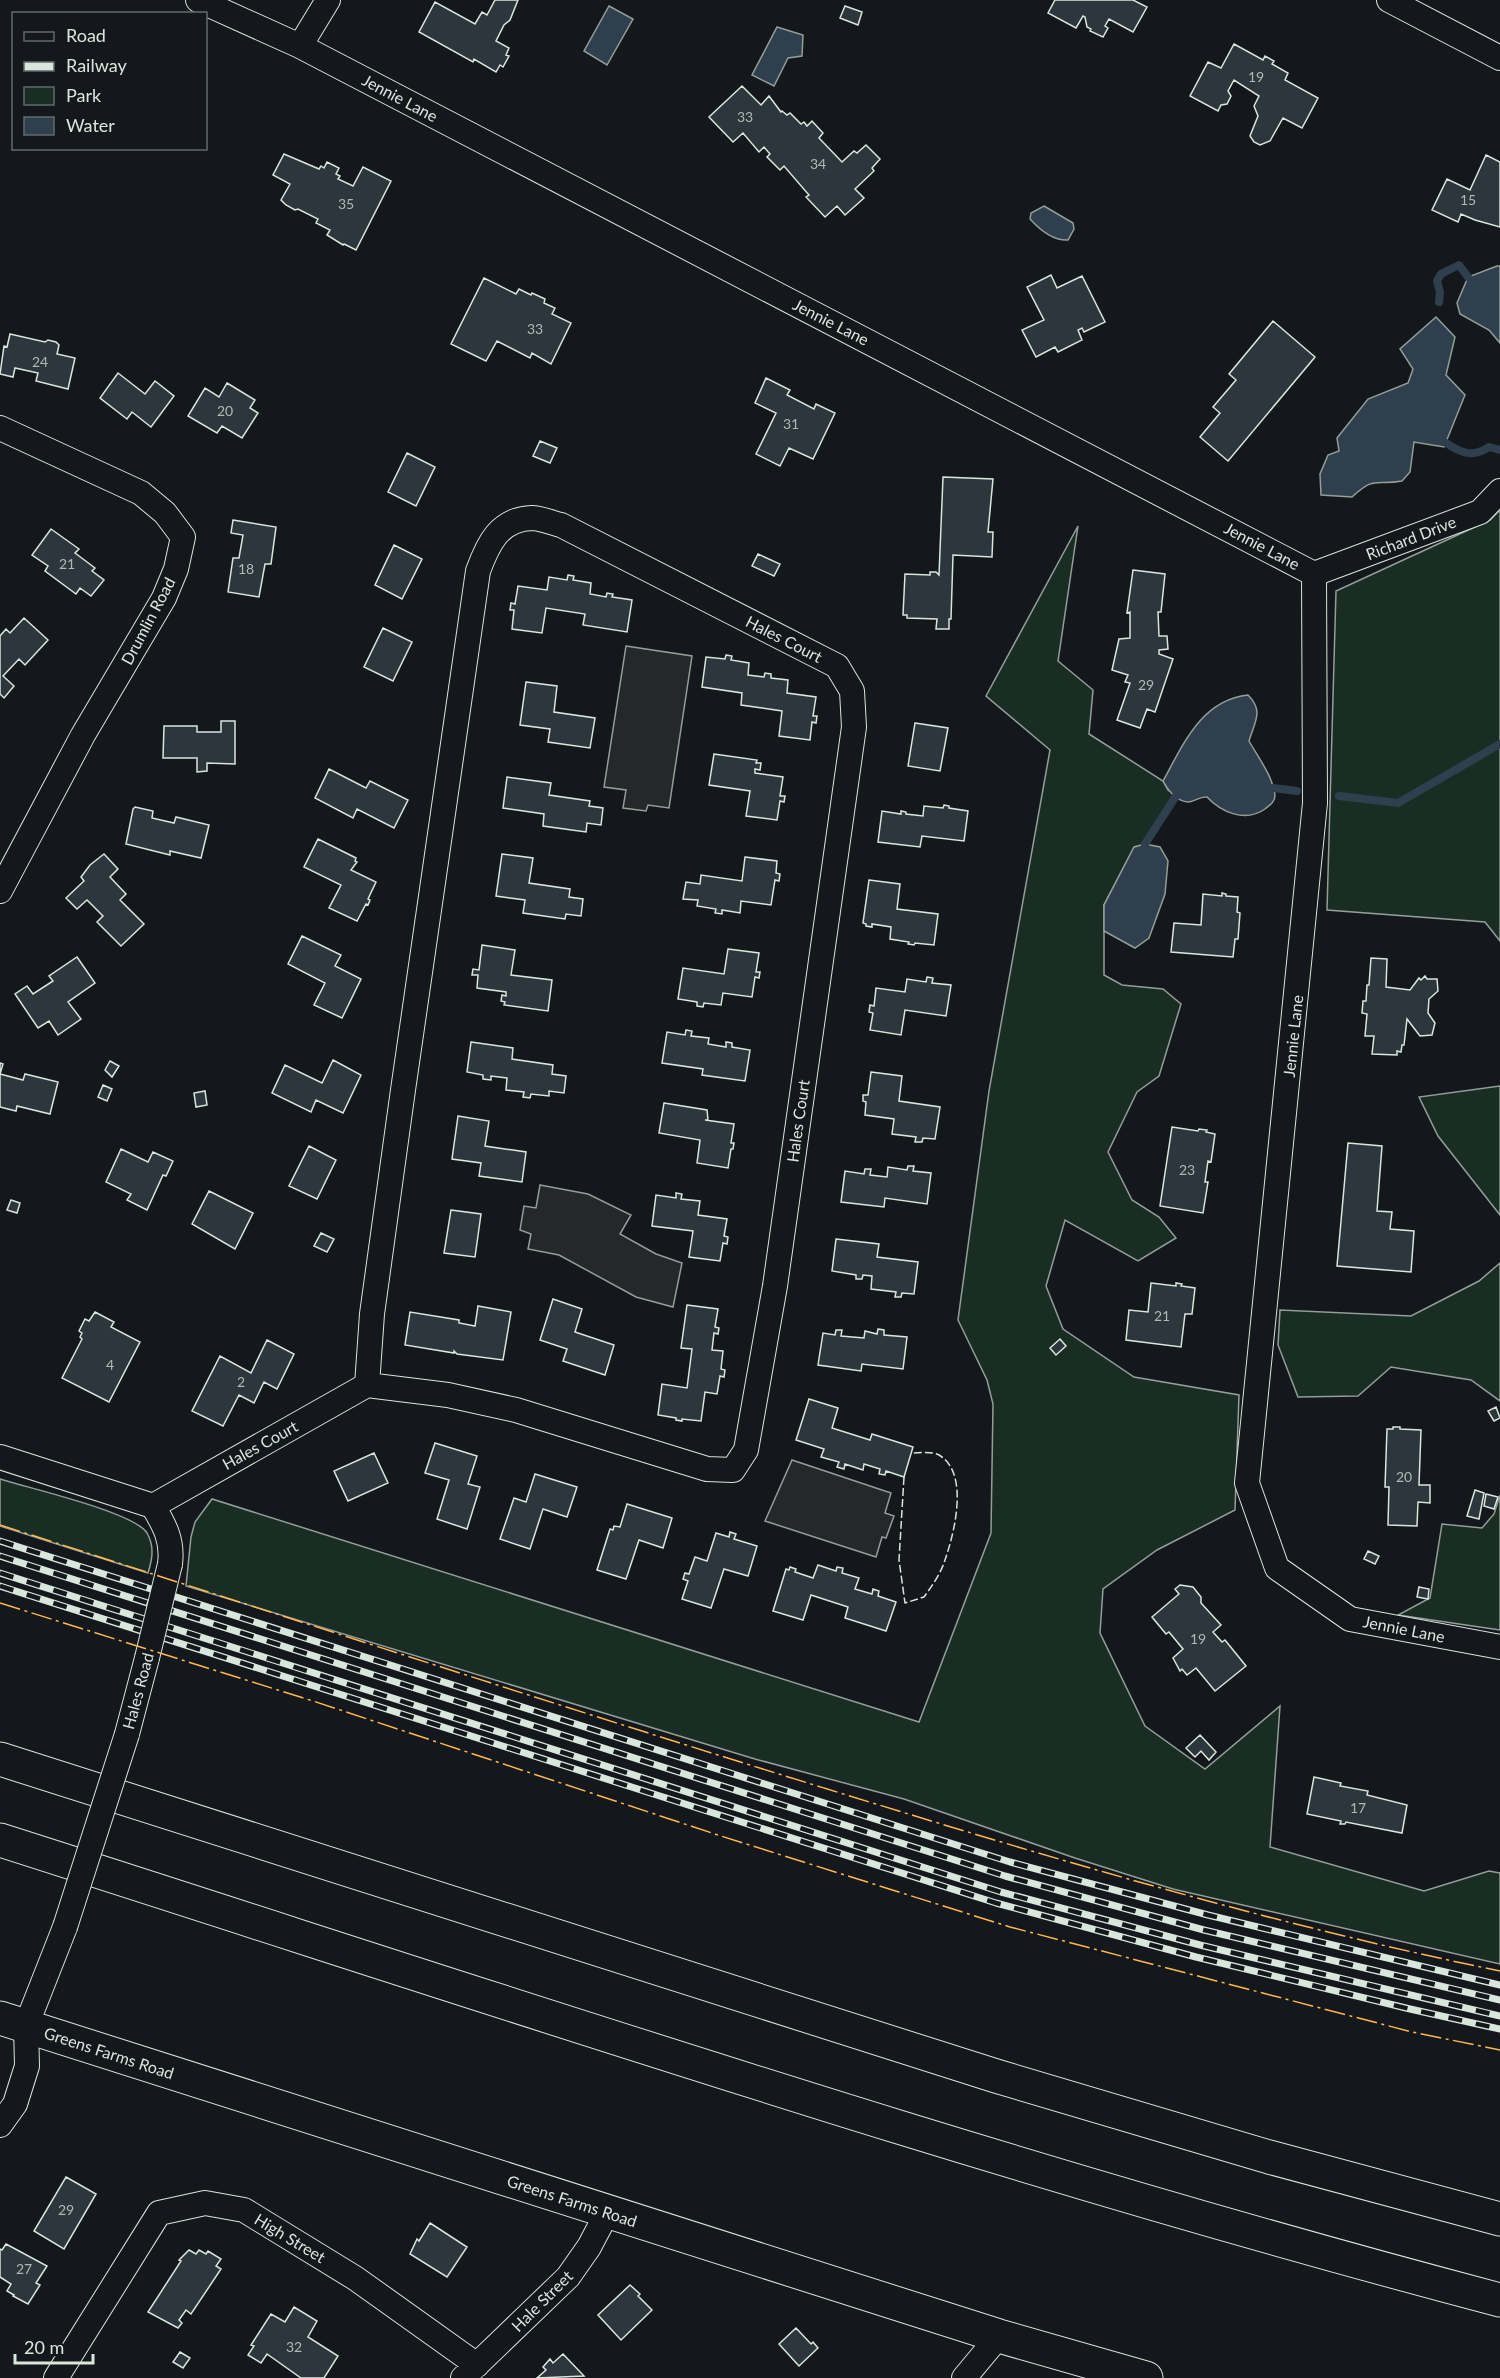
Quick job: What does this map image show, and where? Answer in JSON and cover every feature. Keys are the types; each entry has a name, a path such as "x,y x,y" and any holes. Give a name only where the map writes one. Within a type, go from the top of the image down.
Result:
{"main road":[{"path":"0,1759 952,2062 1269,2157 1500,2219"},
{"path":"0,1840 908,2130 1169,2209 1500,2300"},
{"name":"Greens Farms Road","path":"13,2022 607,2213 999,2336 1146,2378"}],"street":[{"name":"Jennie Lane","path":"198,0 300,46 1314,574 1315,803 1247,1483 1277,1568 1350,1619 1500,1647"},
{"path":"300,46 328,0"},
{"path":"1389,0 1500,58"},
{"name":"Drumlin Road","path":"0,428 141,494 165,513 183,537 176,569 164,598 83,735 0,891"},
{"name":"Richard Drive","path":"1314,574 1480,512 1500,491"},
{"name":"Hales Court","path":"153,1506 367,1384 448,1395 516,1410 707,1469 733,1470 746,1450 775,1286 854,727 852,691 837,666 561,525 533,518 506,524 488,544 478,571 372,1314 367,1384"},
{"path":"0,1457 153,1506"},
{"name":"Hales Road","path":"13,2022 65,1927 127,1734 170,1564 171,1552 167,1528 153,1506"},
{"path":"0,2125 15,2104 27,2066 13,2022"},
{"name":"High Street","path":"57,2378 159,2213 205,2203 244,2210 355,2278 470,2371"},
{"name":"Hale Street","path":"470,2371 568,2277 589,2247 607,2213"},
{"path":"964,2378 999,2336"}],"green space":[{"path":"1500,510 1500,941 1485,922 1327,910 1336,591 1490,520"},
{"path":"1078,526 1058,661 1093,690 1089,734 1163,781 1168,790 1176,796 1145,844 1134,848 1104,905 1104,975 1122,985 1163,989 1181,1004 1159,1076 1137,1092 1108,1152 1132,1200 1159,1217 1176,1238 1138,1261 1065,1220 1046,1286 1063,1329 1134,1377 1239,1395 1235,1510 1157,1550 1103,1589 1100,1633 1145,1726 1205,1769 1280,1706 1270,1847 1424,1891 1489,1871 1500,1873 1500,1964 1173,1889 904,1799 755,1759 186,1586 191,1537 195,1522 212,1499 919,1722 991,1533 993,1404 987,1380 958,1320 989,1091 1050,750 986,696"},
{"path":"1500,1086 1500,1215 1438,1136 1419,1097"},
{"path":"1500,1263 1500,1401 1471,1380 1391,1367 1358,1396 1298,1397 1278,1345 1280,1310 1411,1316 1479,1281"},
{"path":"0,1479 102,1509 138,1525 147,1533 151,1543 152,1558 148,1573 0,1526"},
{"path":"1500,1495 1500,1630 1398,1615 1430,1598 1442,1524 1482,1528 1494,1514"}],"shaded area":[{"path":"626,646 692,656 669,808 648,805 646,811 623,808 626,790 604,787"},
{"path":"540,1185 588,1194 631,1215 620,1234 656,1254 682,1263 673,1307 636,1297 559,1255 528,1249 531,1234 520,1230 524,1206 536,1208"},
{"path":"792,1460 891,1493 885,1513 894,1516 886,1538 882,1537 876,1557 765,1521"}],"water":[{"path":"609,6 633,19 607,65 584,51"},
{"path":"777,27 803,35 802,56 788,58 774,86 752,75"},
{"path":"1044,206 1073,223 1074,229 1068,240 1057,239 1047,234 1030,219 1031,213"},
{"path":"1500,266 1500,343 1489,330 1460,314 1457,303 1468,277"},
{"path":"1436,317 1455,337 1446,375 1465,395 1444,447 1414,442 1410,472 1402,481 1371,484 1352,497 1321,495 1320,474 1328,455 1339,451 1337,438 1368,399 1408,383 1413,369 1400,349"},
{"path":"1248,695 1257,711 1256,722 1249,741 1265,767 1274,788 1273,801 1257,813 1242,815 1226,811 1207,797 1189,802 1177,798 1163,781 1186,739 1195,726 1218,705"},
{"path":"1145,844 1160,847 1168,861 1165,894 1149,938 1135,948 1104,931 1104,905 1134,847"}],"building":[{"path":"495,0 518,0 510,20 504,25 496,41 509,48 506,55 509,56 503,67 500,65 496,72 419,32 435,2 475,24 482,12 487,15"},
{"path":"1055,0 1133,0 1147,7 1133,32 1109,19 1105,26 1108,28 1103,37 1090,31 1083,16 1076,28 1048,13"},
{"path":"845,6 862,12 858,25 840,18"},
{"path":"1234,44 1263,60 1265,56 1274,61 1272,64 1288,73 1285,80 1318,98 1302,128 1283,118 1270,141 1260,145 1250,136 1258,116 1254,106 1259,96 1234,80 1228,91 1231,96 1227,104 1221,105 1218,111 1190,96 1208,62 1221,68"},
{"path":"742,86 761,105 769,96 781,112 787,115 790,113 801,124 804,122 807,126 812,121 823,133 819,138 842,162 854,151 857,153 866,145 880,159 872,168 874,171 855,189 864,198 845,215 837,206 825,217 806,197 809,195 784,166 780,170 767,157 770,154 764,147 759,152 743,133 733,142 709,117"},
{"path":"284,154 319,169 321,166 324,168 327,162 339,168 336,174 340,176 338,179 353,186 363,167 391,181 356,250 327,235 330,230 316,223 318,219 298,209 295,210 281,200 290,184 273,175"},
{"path":"1486,155 1500,162 1500,227 1461,214 1458,222 1432,210 1447,179 1470,190"},
{"path":"1051,275 1057,288 1082,276 1105,322 1084,332 1082,328 1078,330 1082,340 1058,352 1055,347 1036,357 1022,330 1044,320 1027,287"},
{"path":"484,278 516,294 519,289 545,299 544,303 555,308 552,314 571,323 551,364 532,353 530,358 497,341 486,361 451,344"},
{"path":"1273,321 1315,357 1228,461 1200,437 1220,413 1213,407 1236,380 1229,374"},
{"path":"10,334 45,342 48,340 56,342 59,345 57,354 75,358 68,389 36,381 38,373 15,368 13,377 0,374 4,346 7,347"},
{"path":"118,373 145,394 155,381 174,396 151,427 132,412 127,419 100,398"},
{"path":"766,378 790,390 787,395 814,409 816,404 835,413 813,459 789,448 780,466 756,454 776,413 755,403"},
{"path":"227,383 255,400 250,408 258,413 242,438 222,426 217,433 188,416 205,388 219,397"},
{"path":"540,441 557,448 550,463 533,456"},
{"path":"407,453 435,467 416,506 388,492"},
{"path":"943,477 993,479 988,532 993,532 992,557 953,555 949,629 936,629 937,619 907,618 907,615 903,615 905,574 930,575 930,572 936,572 939,575"},
{"path":"233,520 276,527 271,564 265,564 259,597 228,592 233,558 239,558 243,535 231,533"},
{"path":"51,529 79,549 75,553 95,568 92,571 104,580 91,596 80,588 76,594 45,571 48,566 32,555"},
{"path":"394,545 422,559 402,599 375,585"},
{"path":"758,554 780,564 774,576 752,566"},
{"path":"1133,570 1165,574 1161,612 1158,612 1159,636 1167,636 1168,649 1159,650 1159,654 1173,659 1155,712 1147,709 1140,728 1117,720 1130,683 1125,682 1128,675 1112,670 1119,639 1130,638 1130,612 1127,613"},
{"path":"568,575 574,576 573,580 591,583 590,594 606,597 607,593 613,594 612,597 632,600 627,632 583,625 585,614 546,608 542,633 512,629 514,610 510,610 511,603 515,604 518,586 547,590 549,577 567,580"},
{"path":"24,618 48,640 25,665 19,659 3,676 14,686 4,698 0,694 0,636 6,629 10,633"},
{"path":"383,628 412,642 393,681 364,667"},
{"path":"726,655 732,656 731,660 749,663 748,675 764,677 765,673 771,674 771,678 788,680 787,693 816,697 813,716 817,716 816,723 812,722 810,740 779,736 782,711 741,705 742,693 702,687 706,657 725,659"},
{"path":"526,682 557,686 554,712 595,718 590,748 548,742 550,729 520,725"},
{"path":"221,721 235,721 235,764 207,763 207,771 197,772 197,758 163,758 164,726 197,726 197,732 221,732"},
{"path":"915,723 948,728 940,771 908,766"},
{"path":"714,754 757,760 756,763 761,763 760,770 755,769 755,773 783,777 780,796 785,796 784,802 780,801 777,820 746,816 750,791 709,785"},
{"path":"329,769 366,788 370,781 408,800 394,828 357,809 353,818 315,798"},
{"path":"507,777 551,783 549,795 590,801 589,806 603,808 601,825 587,823 586,832 543,826 544,814 503,808"},
{"path":"944,805 968,811 964,841 922,836 920,847 878,842 882,811 901,814 901,811 906,814 923,816 924,806 943,808"},
{"path":"135,807 153,811 152,818 174,823 176,817 209,825 201,858 170,851 170,855 126,844"},
{"path":"318,839 356,858 357,862 351,870 376,882 368,899 370,900 368,905 366,904 357,921 329,908 341,885 304,867"},
{"path":"104,854 118,869 110,877 126,894 120,900 144,924 121,946 97,922 103,916 87,900 77,909 66,898 84,881 81,877 90,865"},
{"path":"502,854 533,858 529,883 570,889 569,897 583,899 581,916 566,914 565,919 523,913 525,900 496,896"},
{"path":"745,857 777,861 776,873 780,874 779,881 775,880 771,905 741,901 740,913 722,910 722,914 715,913 716,909 697,906 698,900 683,899 686,882 700,884 701,875 742,881"},
{"path":"869,880 900,884 897,909 938,914 934,945 915,943 914,945 890,939 891,927 872,924 872,927 863,923"},
{"path":"1222,893 1226,896 1238,897 1237,912 1240,913 1238,939 1235,939 1233,957 1171,952 1174,923 1201,925 1203,894 1222,896"},
{"path":"302,936 341,955 335,966 361,979 342,1018 314,1005 325,983 288,964"},
{"path":"482,945 515,950 511,975 552,980 548,1011 504,1005 505,1002 501,1001 502,995 506,996 506,992 477,988 478,975 472,975 473,969 479,970"},
{"path":"728,949 759,953 756,972 760,972 759,978 755,977 752,997 723,993 721,1005 704,1003 703,1007 697,1006 697,1002 678,999 683,968 724,974"},
{"path":"77,957 95,983 68,1002 81,1019 58,1035 49,1021 38,1028 15,994 27,986 33,994 53,981 49,976"},
{"path":"1371,958 1387,959 1386,987 1410,990 1419,978 1421,980 1425,976 1427,979 1437,979 1438,991 1429,999 1428,1013 1435,1023 1432,1035 1420,1036 1407,1019 1404,1045 1402,1045 1401,1052 1397,1051 1397,1055 1372,1054 1374,1036 1365,1036 1367,1014 1362,1013 1363,1001 1366,1001 1367,985 1369,985"},
{"path":"927,977 933,978 932,983 951,985 946,1016 905,1010 901,1035 870,1030 873,1013 869,1012 870,1005 874,1006 876,988 905,992 907,979 926,982"},
{"path":"686,1030 692,1031 691,1036 709,1038 708,1044 726,1047 726,1042 732,1043 732,1047 750,1050 745,1081 702,1075 703,1069 662,1063 667,1032 685,1035"},
{"path":"471,1042 513,1048 512,1059 553,1065 552,1074 566,1076 564,1093 549,1091 549,1096 531,1094 530,1098 523,1097 524,1092 506,1090 507,1078 491,1076 491,1080 483,1079 483,1075 467,1072"},
{"path":"333,1060 361,1075 343,1113 316,1100 311,1112 272,1093 285,1065 322,1083"},
{"path":"110,1061 119,1066 112,1077 105,1070"},
{"path":"871,1072 902,1076 899,1101 940,1107 935,1139 923,1138 922,1142 915,1142 916,1137 892,1134 894,1119 865,1115 866,1102 863,1101 863,1095 868,1095"},
{"path":"0,1074 23,1080 25,1074 58,1082 50,1114 17,1106 16,1111 0,1107"},
{"path":"103,1085 112,1089 107,1101 98,1097"},
{"path":"205,1091 207,1105 196,1107 194,1093"},
{"path":"664,1103 707,1110 708,1120 705,1120 734,1124 731,1143 734,1143 728,1168 697,1163 700,1140 659,1133"},
{"path":"458,1116 489,1121 485,1146 526,1152 522,1182 479,1176 481,1163 452,1159"},
{"path":"1172,1127 1207,1130 1206,1132 1215,1134 1211,1162 1208,1161 1205,1182 1208,1182 1203,1213 1160,1206"},
{"path":"1348,1143 1382,1146 1377,1211 1392,1212 1390,1229 1414,1231 1411,1272 1337,1266"},
{"path":"309,1146 336,1160 317,1199 289,1186"},
{"path":"121,1149 148,1162 153,1152 173,1161 166,1176 163,1175 147,1210 127,1200 131,1194 106,1182"},
{"path":"908,1166 914,1166 913,1171 931,1173 927,1204 885,1198 884,1207 841,1202 845,1171 864,1174 865,1169 871,1169 870,1175 887,1177 888,1167 907,1170"},
{"path":"209,1191 253,1213 235,1249 192,1224"},
{"path":"676,1193 682,1194 681,1199 700,1201 698,1215 727,1219 724,1236 728,1237 727,1244 723,1243 720,1261 689,1257 693,1231 652,1226 656,1195 676,1198"},
{"path":"11,1200 20,1203 17,1213 7,1210"},
{"path":"451,1210 481,1214 475,1257 444,1253"},
{"path":"321,1233 334,1239 327,1252 314,1246"},
{"path":"836,1239 879,1244 877,1257 918,1262 914,1294 902,1293 901,1297 895,1297 896,1292 871,1289 872,1276 863,1275 862,1279 856,1279 856,1275 832,1271"},
{"path":"1151,1283 1176,1286 1176,1283 1195,1288 1192,1314 1185,1314 1181,1347 1126,1340 1129,1310 1148,1312"},
{"path":"553,1299 582,1309 575,1332 614,1345 605,1375 563,1361 567,1349 540,1340"},
{"path":"687,1305 718,1309 715,1327 719,1328 718,1334 714,1333 712,1350 723,1351 721,1369 725,1370 724,1377 720,1376 717,1394 705,1392 701,1421 682,1419 682,1421 658,1415 662,1384 687,1388 692,1349 681,1348"},
{"path":"478,1306 511,1312 503,1360 405,1345 410,1312 459,1320 459,1323 475,1326"},
{"path":"95,1312 114,1322 111,1327 140,1342 109,1402 62,1378 82,1339 80,1337 82,1333 79,1331 85,1319 89,1321"},
{"path":"878,1329 884,1330 884,1335 907,1337 903,1369 862,1364 861,1371 818,1365 823,1333 835,1335 836,1330 842,1330 841,1336 864,1338 865,1331 877,1334"},
{"path":"1060,1339 1066,1346 1056,1355 1050,1348"},
{"path":"267,1340 294,1354 277,1389 264,1382 254,1403 239,1395 223,1426 192,1411 220,1356 251,1373"},
{"path":"809,1399 838,1408 832,1428 870,1440 872,1434 913,1447 904,1477 886,1471 885,1475 879,1474 880,1469 864,1464 863,1470 845,1464 844,1469 837,1467 839,1462 821,1457 824,1449 796,1440"},
{"path":"1496,1407 1500,1418 1494,1421 1488,1411"},
{"path":"1393,1427 1421,1430 1419,1485 1430,1485 1430,1503 1418,1502 1417,1526 1388,1525 1389,1487 1385,1487 1387,1429 1393,1429"},
{"path":"435,1443 477,1456 468,1484 480,1487 467,1529 437,1519 449,1480 425,1473"},
{"path":"374,1453 388,1483 348,1501 334,1471"},
{"path":"535,1474 577,1487 567,1517 543,1509 530,1549 500,1539 514,1498 526,1502"},
{"path":"1475,1490 1484,1493 1479,1519 1467,1516"},
{"path":"1486,1494 1498,1497 1494,1509 1484,1506"},
{"path":"627,1504 672,1518 663,1548 639,1540 626,1579 597,1570 610,1529 613,1530 614,1526 620,1527"},
{"path":"730,1532 736,1534 734,1539 757,1546 748,1576 724,1569 711,1608 682,1599 688,1581 683,1579 685,1573 689,1574 695,1557 707,1561 716,1533 729,1537"},
{"path":"1368,1551 1379,1556 1375,1564 1364,1559"},
{"path":"818,1565 836,1571 837,1567 843,1568 842,1573 859,1578 855,1589 872,1594 873,1589 879,1591 878,1596 896,1602 886,1631 845,1618 848,1607 811,1595 803,1620 773,1611 786,1569 789,1570 790,1567 796,1569 795,1572 813,1578"},
{"path":"1180,1585 1193,1587 1201,1597 1201,1603 1221,1625 1213,1632 1222,1642 1225,1640 1246,1666 1215,1691 1196,1668 1187,1675 1182,1669 1180,1671 1173,1658 1183,1649 1152,1617 1179,1594 1175,1589"},
{"path":"1419,1587 1429,1589 1428,1599 1417,1597"},
{"path":"1200,1735 1216,1752 1209,1760 1201,1751 1195,1757 1186,1748"},
{"path":"1314,1777 1341,1783 1340,1786 1368,1791 1367,1795 1407,1805 1402,1833 1346,1822 1340,1824 1341,1821 1307,1814"},
{"path":"66,2177 96,2194 64,2249 34,2231"},
{"path":"430,2223 467,2247 447,2277 410,2254 417,2239 419,2241"},
{"path":"6,2244 47,2266 36,2283 40,2285 28,2304 7,2291 11,2284 0,2277 0,2249 2,2250"},
{"path":"189,2250 196,2254 199,2250 206,2254 208,2251 221,2259 216,2266 221,2269 191,2314 186,2310 179,2320 182,2323 178,2328 148,2312 181,2261 179,2260"},
{"path":"630,2285 652,2310 621,2340 598,2315"},
{"path":"294,2307 317,2321 308,2337 338,2356 324,2378 301,2378 267,2354 261,2363 248,2355 254,2346 251,2345 271,2314 285,2322"},
{"path":"796,2328 818,2348 799,2366 779,2344"},
{"path":"180,2352 190,2358 183,2368 173,2362"},
{"path":"563,2354 584,2376 537,2378 546,2370 543,2367 550,2359 553,2363"}],"waterway":[{"path":"1439,302 1440,292 1437,281 1441,274 1459,265 1468,277"},
{"path":"1446,443 1467,453 1478,452 1489,447 1500,450"},
{"path":"1339,796 1398,803 1500,744"},
{"path":"1273,788 1297,791"},
{"path":"1145,844 1176,796"}],"railway":[{"path":"0,1541 1010,1862 1208,1915 1500,1985"},
{"path":"0,1556 1005,1876 1204,1930 1500,2000"},
{"path":"0,1573 1001,1892 1200,1945 1500,2016"},
{"path":"0,1586 996,1903 1196,1957 1500,2029"}],"fence":[{"path":"904,1477 899,1560 905,1603 924,1597 939,1575 952,1535 957,1504 957,1489 949,1464 936,1454 911,1453"}],"power":[{"path":"0,1525 618,1723 992,1839 1244,1911 1500,1971"},
{"path":"0,1603 313,1701 721,1836 1010,1927 1412,2032 1500,2050"}]}
